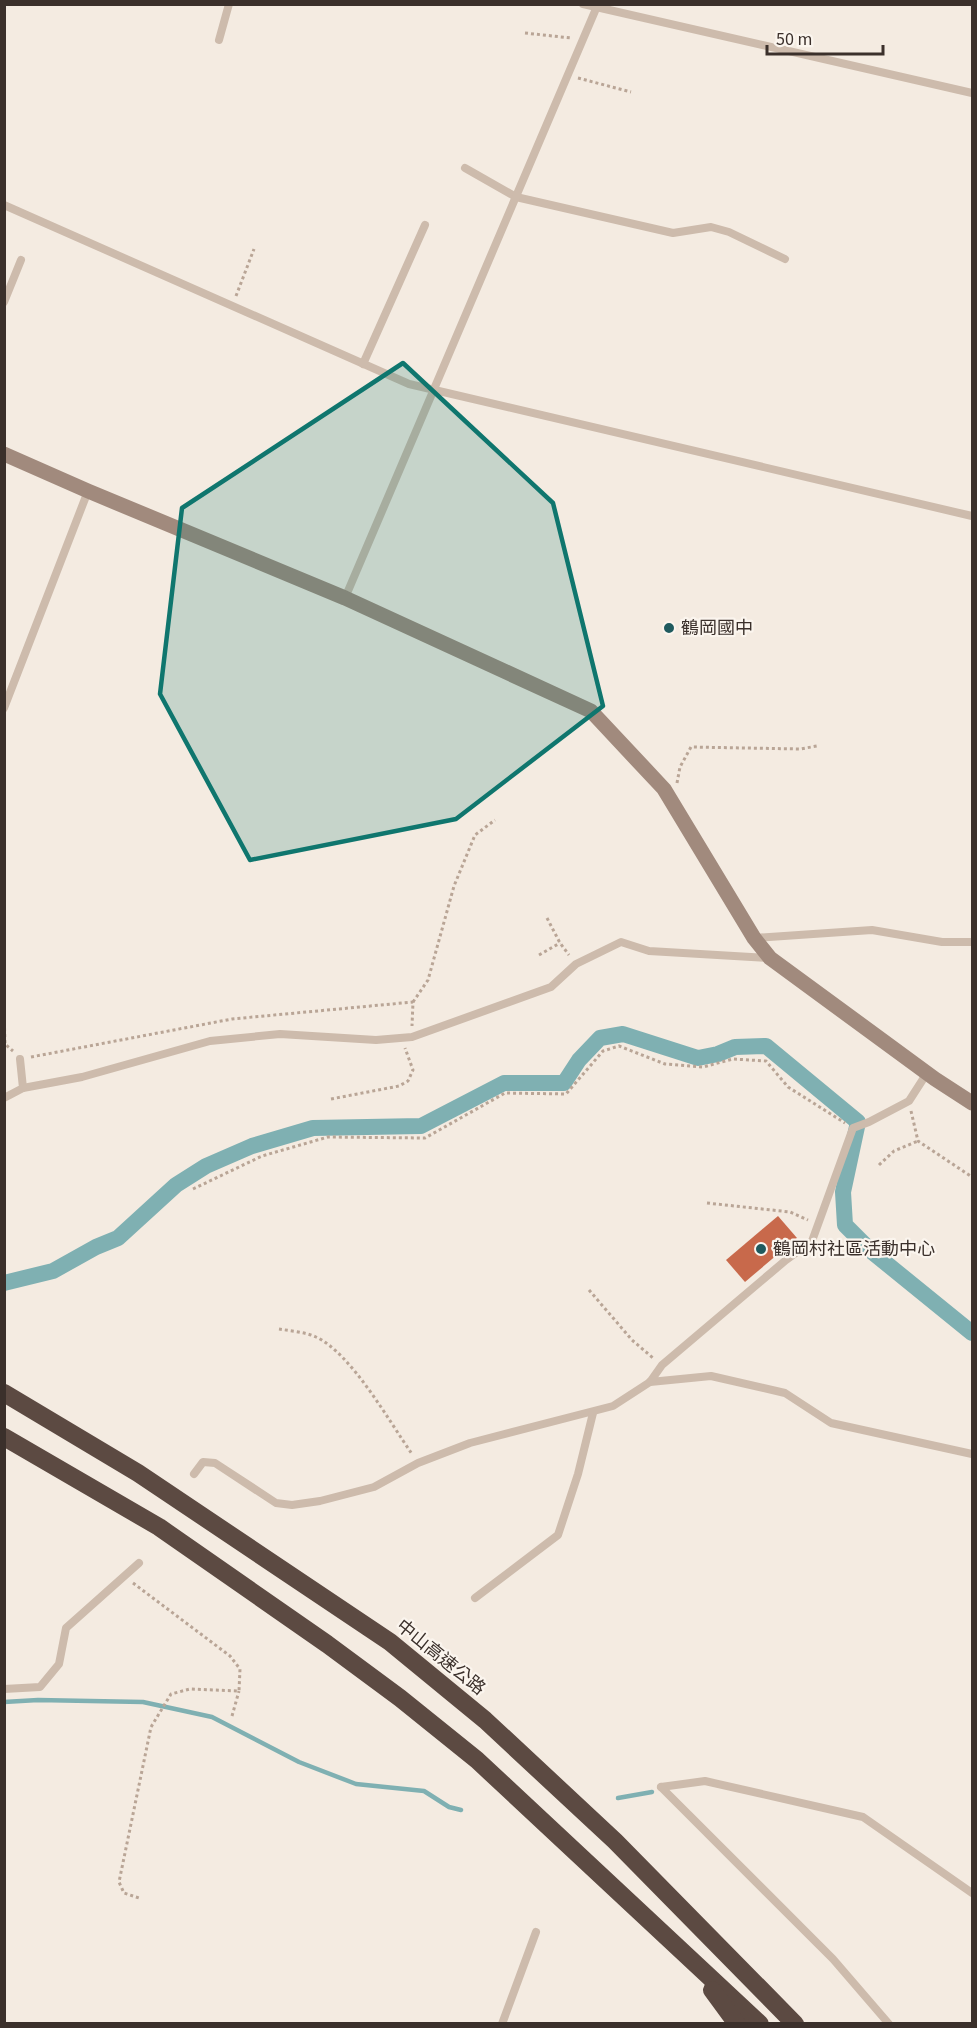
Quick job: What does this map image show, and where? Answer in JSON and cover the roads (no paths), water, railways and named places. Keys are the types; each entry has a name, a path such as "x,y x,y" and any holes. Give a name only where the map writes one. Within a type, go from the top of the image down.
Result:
{"highway":[{"name":"中山高速公路","path":"4,1393 138,1473 390,1642 485,1720 606,1833 795,2024"},
{"path":"4,1437 159,1527 400,1698 477,1760 760,2024"},
{"path":"689,1959 737,2024"}],"street":[{"path":"4,454 345,598 591,711 664,789 754,938 770,958 927,1073 972,1103"}],"lane":[{"path":"219,40 229,4"},
{"path":"584,4 972,93"},
{"path":"345,598 598,6"},
{"path":"465,168 516,197 673,233 711,227 729,232 785,259"},
{"path":"4,205 409,384 972,516"},
{"path":"363,364 425,225"},
{"path":"4,302 21,260"},
{"path":"4,708 87,491"},
{"path":"754,938 872,930 942,942 972,942"},
{"path":"4,1098 23,1088 82,1077 210,1041 280,1034 376,1040 412,1037 551,987 576,964 621,942 649,951 770,958"},
{"path":"20,1059 23,1088"},
{"path":"194,1474 203,1462 215,1463 276,1503 292,1505 320,1502 374,1487 418,1463 470,1443 613,1406 650,1382 662,1365 812,1240 853,1128 909,1101 927,1073"},
{"path":"650,1382 711,1376 785,1393 831,1423 972,1454"},
{"path":"475,1598 558,1535 578,1474 593,1413"},
{"path":"4,1689 40,1687 59,1664 66,1628 139,1563"},
{"path":"889,2024 833,1959 661,1787 705,1781 863,1817 972,1893"},
{"path":"502,2024 536,1932"}],"waterway":[{"path":"4,1283 53,1271 96,1247 118,1238 176,1185 206,1166 252,1146 313,1128 421,1126 504,1083 564,1083 579,1060 600,1038 623,1034 698,1058 718,1054 735,1047 766,1046 858,1122 843,1192 845,1225 871,1251 972,1333"},
{"path":"4,1702 38,1700 143,1702 212,1717 299,1762 356,1784 424,1791 449,1807 461,1810"},
{"path":"618,1798 652,1792"}],"place":[{"name":"鶴岡國中","path":"669,628"},
{"name":"鶴岡村社區活動中心","path":"761,1249"}]}
